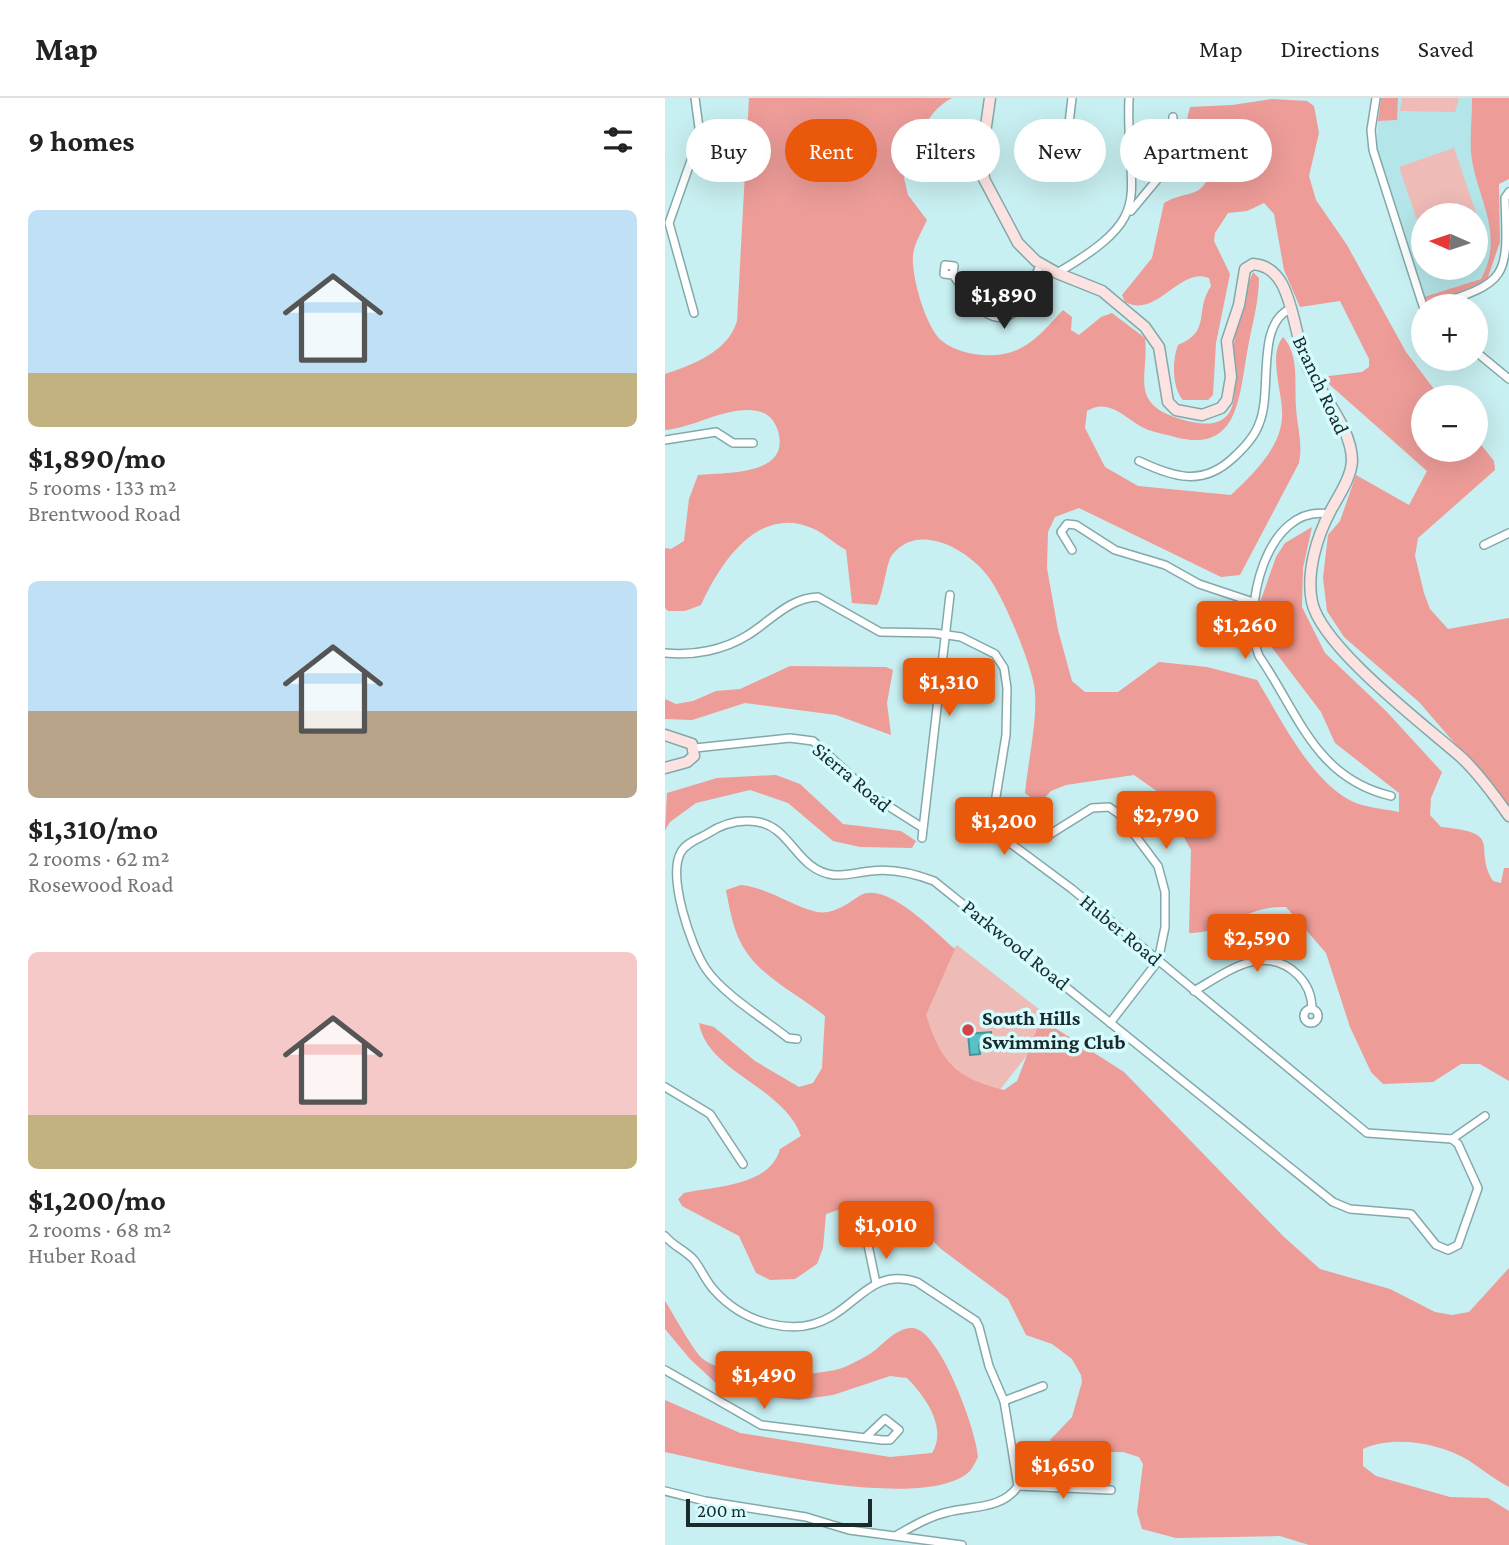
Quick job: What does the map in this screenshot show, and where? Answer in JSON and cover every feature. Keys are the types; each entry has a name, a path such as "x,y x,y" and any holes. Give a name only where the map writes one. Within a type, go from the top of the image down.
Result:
{"street":[{"path":"694,313 667,224 699,135 695,98"},
{"path":"991,98 982,154 984,179 1018,243 1041,264 1057,273 1089,255 1115,234 1170,164 1173,117"},
{"path":"1070,119 1072,98"},
{"path":"1128,215 1132,191 1129,98"},
{"path":"1376,98 1371,130 1373,150 1419,294"},
{"path":"1471,294 1481,291 1495,280 1507,248 1505,198 1509,192"},
{"path":"953,275 984,313 1002,317 1015,313 1020,307 1041,264"},
{"name":"Branch Road","path":"1057,273 1102,291 1145,327 1159,347 1168,402 1186,414 1202,415 1221,408 1231,390 1227,341 1239,305 1245,269 1259,265 1274,274 1281,283 1307,364 1349,447 1350,472 1315,550 1310,587 1319,619 1347,655 1463,760 1509,816"},
{"path":"1139,461 1170,475 1203,477 1222,469 1245,446 1259,424 1266,397 1271,330 1280,314 1290,309"},
{"path":"1488,362 1509,379"},
{"path":"665,440 716,432 733,443 753,443"},
{"path":"1329,514 1305,514 1280,534 1268,554 1253,602 1252,637 1259,656 1312,741 1339,774 1374,792 1391,796"},
{"path":"1072,550 1061,533 1067,524 1076,525 1115,550 1165,565 1199,584 1253,602"},
{"path":"1484,545 1509,534"},
{"path":"922,838 950,595"},
{"path":"665,653 703,652 726,646 748,635 791,603 812,597 826,599 880,632 944,635 981,645 995,654 1004,668 1007,688 1006,735 994,809 1000,832 1044,838 1092,807 1109,807 1119,814 1158,866 1165,892 1165,927 1158,961 1110,1023"},
{"path":"665,735 692,744 695,748 694,756 687,762 665,768"},
{"name":"Sierra Road","path":"695,748 790,738 813,741 874,797 923,828"},
{"name":"Parkwood Road","path":"797,1039 788,1038 706,970 686,920 679,893 679,855 684,847 723,825 757,821 771,826 783,834 807,864 834,875 895,870 934,881 1339,1206 1411,1214 1436,1245 1448,1250 1458,1245 1478,1188 1458,1144 1453,1139"},
{"name":"Huber Road","path":"1000,832 1018,851 1072,889 1367,1133 1453,1139"},
{"path":"1194,991 1240,965 1272,959 1288,966 1302,979 1312,996 1312,1009"},
{"path":"665,1087 710,1114 743,1164"},
{"path":"1453,1139 1485,1116"},
{"path":"665,1236 694,1260 712,1289 728,1304 750,1318 777,1325 813,1325 833,1316 876,1283 906,1278 917,1282 976,1321 1004,1401 1018,1486 1001,1502 946,1512 897,1535"},
{"path":"868,1245 876,1283"},
{"path":"665,1370 761,1425 807,1433 866,1437"},
{"path":"1004,1401 1043,1386"},
{"path":"1018,1486 1111,1490"},
{"path":"665,1491 705,1501 806,1517 849,1530 962,1545"}],"shaded area":[{"path":"749,98 952,98 941,105 929,119 891,119 891,182 905,182 908,195 927,220 917,242 913,264 925,314 936,334 942,341 959,350 979,355 1001,354 1019,349 1032,341 1063,310 1072,317 1071,330 1079,335 1101,317 1112,313 1145,338 1144,376 1147,396 1162,412 1177,418 1200,423 1216,422 1226,416 1232,406 1235,393 1234,345 1238,317 1253,272 1259,278 1241,388 1232,418 1223,430 1212,437 1196,440 1175,437 1148,430 1117,411 1103,406 1087,411 1085,428 1105,467 1138,486 1231,495 1264,461 1280,429 1282,408 1276,355 1283,337 1294,361 1299,463 1240,575 1221,577 1079,508 1055,517 1048,532 1047,568 1058,630 1072,681 1085,692 1118,692 1159,662 1207,667 1257,680 1299,749 1326,782 1356,803 1399,812 1399,793 1335,743 1321,712 1267,641 1257,611 1276,557 1285,543 1312,527 1303,568 1302,607 1325,653 1386,711 1442,772 1431,798 1430,815 1441,827 1474,833 1480,838 1484,844 1487,869 1493,881 1501,883 1504,868 1509,868 1509,1081 1480,1064 1461,1064 1433,1082 1383,1084 1371,1072 1350,1027 1326,953 1286,907 1259,910 1216,929 1189,933 1191,850 1161,794 1134,775 1066,785 1051,791 1039,804 1025,793 1035,717 1033,681 1017,634 996,589 981,568 958,550 930,540 916,540 903,545 890,559 877,605 852,603 846,550 814,529 794,523 776,524 759,531 731,556 701,605 685,611 668,611 665,608 665,548 671,549 684,541 689,499 698,475 754,469 775,456 779,446 778,431 772,419 764,413 749,410 725,413 665,430 665,374 708,356 726,341 737,321 744,182 771,182 771,119 748,119"},
{"path":"1381,98 1398,98 1397,120 1378,121"},
{"path":"1398,98 1472,98 1471,154 1486,203 1411,203 1411,256 1377,149 1378,121 1396,120"},
{"path":"1402,98 1459,98 1455,112 1400,111"},
{"path":"1472,98 1509,98 1509,179 1499,184 1500,242 1488,277 1491,246 1488,203 1483,203 1471,153"},
{"path":"1272,99 1307,101 1314,106 1319,133 1309,176 1316,200 1347,245 1411,359 1411,371 1420,371 1431,385 1411,385 1411,457 1321,377 1362,372 1369,367 1369,359 1340,301 1300,307 1284,270 1274,214 1264,203 1247,211 1228,213 1215,233 1214,241 1230,274 1216,343 1213,395 1208,400 1183,400 1175,381 1174,366 1178,345 1199,327 1203,304 1211,286 1209,278 1198,276 1188,279 1148,304 1125,302 1122,295 1152,258 1164,203 1199,190 1206,182 1272,182 1272,119 1187,119 1190,107"},
{"path":"1454,148 1473,203 1411,203 1399,167"},
{"path":"1488,216 1492,240 1488,267"},
{"path":"1419,280 1478,280 1434,294 1423,294"},
{"path":"1478,280 1487,280 1457,294 1434,294"},
{"path":"1488,453 1494,461 1495,470 1418,538 1415,556 1430,609 1448,629 1509,618 1509,806 1419,702 1344,637 1327,611 1323,578 1328,535 1340,521 1356,475 1409,505 1427,471 1417,462 1488,462"},
{"path":"790,666 886,667 893,670 887,703 891,735 836,715 745,703 692,720 665,719 665,699 676,704 693,701 716,691 740,689"},
{"path":"776,775 800,784 843,824 901,831 916,841 912,848 860,847 833,841 788,803 750,790 696,803 670,822 665,830 667,793 717,778"},
{"path":"741,885 817,912 835,910 861,895 872,893 884,895 911,911 955,949 926,1015 938,1045 952,1066 973,1080 1004,1090 1017,1081 1041,1019 1124,1072 1284,1237 1320,1269 1390,1289 1435,1312 1452,1315 1469,1312 1509,1268 1509,1487 1468,1460 1430,1445 1388,1442 1375,1445 1363,1449 1363,1466 1376,1476 1450,1497 1488,1498 1509,1511 1509,1545 1309,1545 1280,1536 1176,1538 1142,1529 1137,1512 1143,1464 1139,1457 1123,1452 1058,1453 1050,1440 1072,1417 1082,1382 1072,1359 1052,1344 1026,1335 1008,1299 941,1249 923,1231 893,1216 850,1206 826,1214 823,1248 817,1264 795,1279 770,1280 756,1273 739,1236 682,1206 678,1199 684,1193 726,1186 754,1177 774,1161 780,1149 801,1136 792,1119 779,1104 716,1054 705,1040 699,1023 714,1027 755,1061 799,1087 813,1083 822,1068 825,1016 763,971 747,953 736,931 726,890"},
{"name":"South Hills Swimming Club","path":"957,945 1054,1021 980,1115 883,1039"},
{"path":"665,1301 703,1359 715,1366 749,1373 789,1375 826,1372 850,1365 873,1352 900,1331 913,1328 924,1333 945,1363 955,1384 971,1427 978,1457 970,1471 946,1483 912,1488 869,1488 776,1475 665,1452 665,1400 740,1433 890,1457 932,1453 937,1433 936,1423 927,1403 907,1378 890,1376 833,1395 798,1400 734,1393 719,1386 690,1359 665,1329"}],"water":[{"path":"991,1032 992,1044 979,1045 980,1054 970,1055 968,1034"}],"place":[{"name":"South Hills Swimming Club","path":"968,1030"}]}
